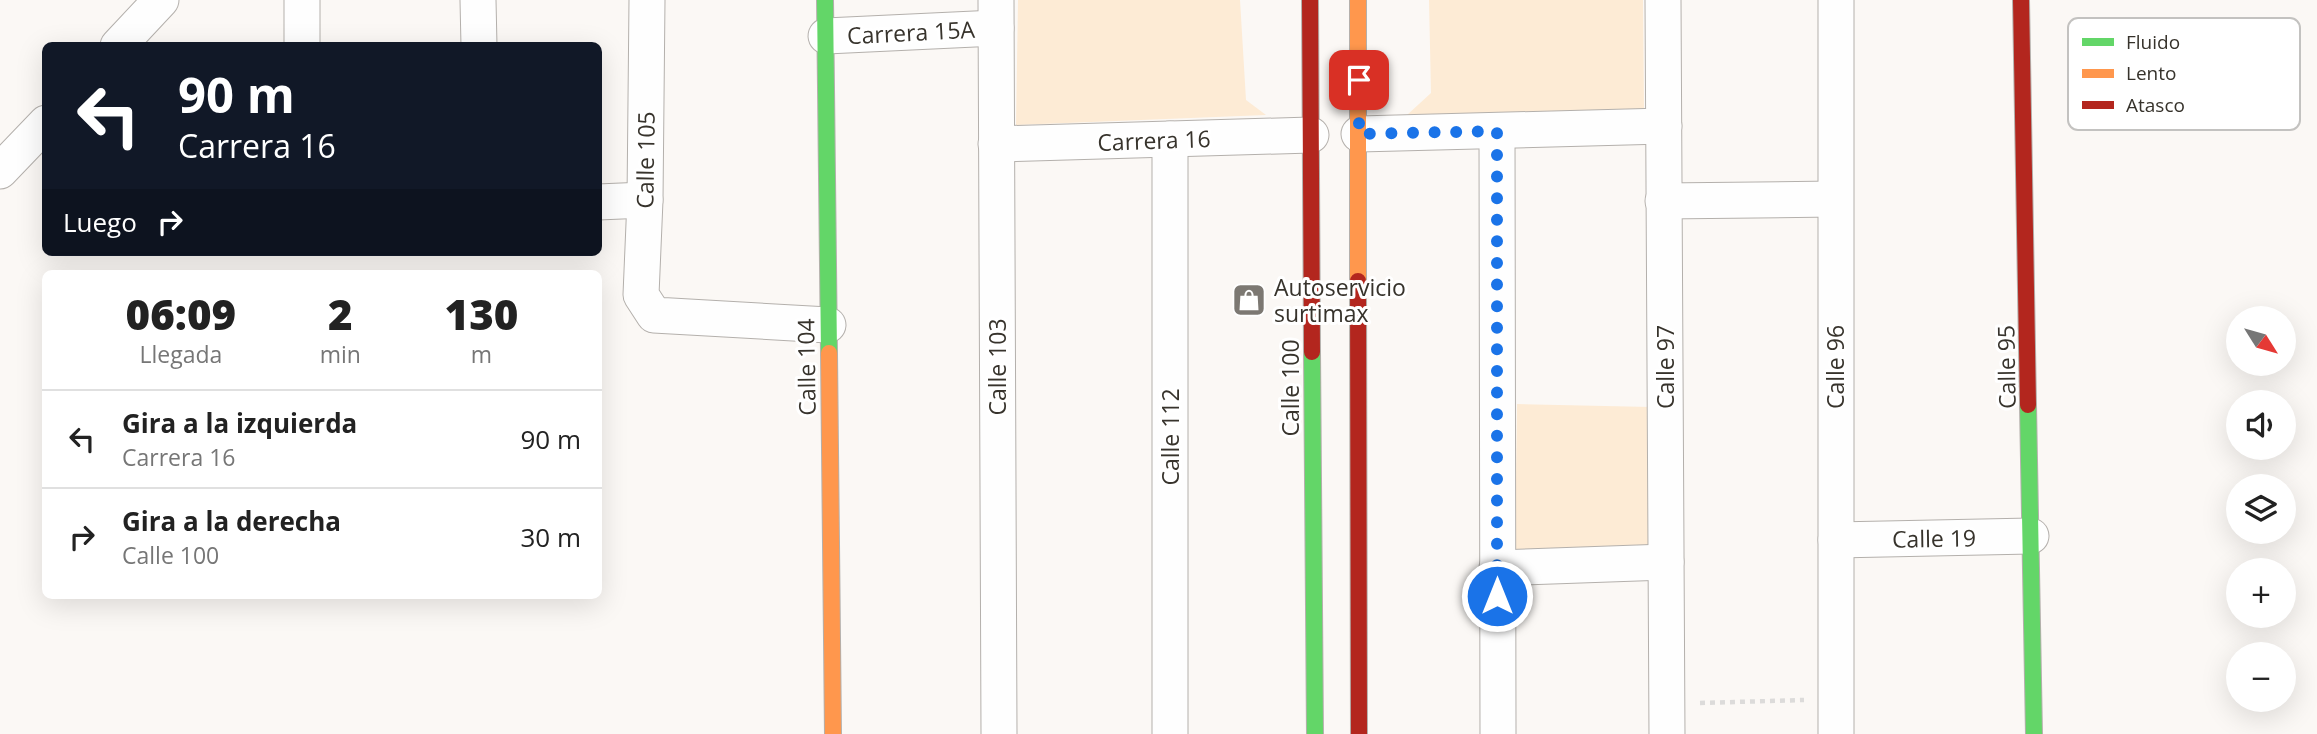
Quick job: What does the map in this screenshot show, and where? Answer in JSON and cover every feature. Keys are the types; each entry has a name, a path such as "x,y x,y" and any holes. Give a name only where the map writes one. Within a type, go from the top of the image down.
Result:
{"street":[{"path":"122,42 161,0"},
{"path":"302,0 303,42"},
{"path":"478,0 479,42"},
{"name":"Calle 105","path":"647,0 645,201 640,295 654,315 828,325"},
{"name":"Calle 104","path":"825,0 833,734"},
{"name":"Calle 100","path":"1310,0 1315,734"},
{"path":"1358,0 1359,734"},
{"name":"Calle 97","path":"1663,0 1667,719"},
{"name":"Calle 96","path":"1836,0 1836,734"},
{"name":"Calle 95","path":"2021,0 2034,734"},
{"name":"Carrera 15A","path":"826,36 996,14"},
{"name":"Calle 103","path":"996,14 999,734"},
{"path":"0,171 42,126"},
{"path":"1359,134 1664,126"},
{"path":"1497,131 1497,734"},
{"name":"Carrera 16","path":"996,144 1311,135"},
{"name":"Calle 112","path":"1170,139 1170,734"},
{"path":"1663,201 1834,199"},
{"path":"602,202 645,201"},
{"name":"Calle 19","path":"1836,540 2032,536"},
{"path":"1497,568 1666,562"}],"path":[{"path":"1667,719 1836,699"}],"shaded area":[{"path":"1018,0 1240,0 1246,100 1266,115 1016,125"},
{"path":"1429,0 1643,0 1644,109 1407,115 1431,93"},
{"path":"1517,404 1651,407 1650,551 1515,554"}],"traffic: fast":[{"path":"825,0 829,353"},
{"path":"1312,352 1315,734"},
{"path":"2028,405 2034,734"}],"traffic: slow":[{"path":"1358,0 1358,281"},
{"path":"829,353 833,734"}],"traffic: jam":[{"path":"1310,0 1312,352"},
{"path":"2021,0 2028,405"},
{"path":"1358,281 1359,734"}],"place":[{"name":"Autoservicio surtimax","path":"1249,300"}],"route":[{"path":"1359,80 1359,134 1497,131 1497,596"}]}
